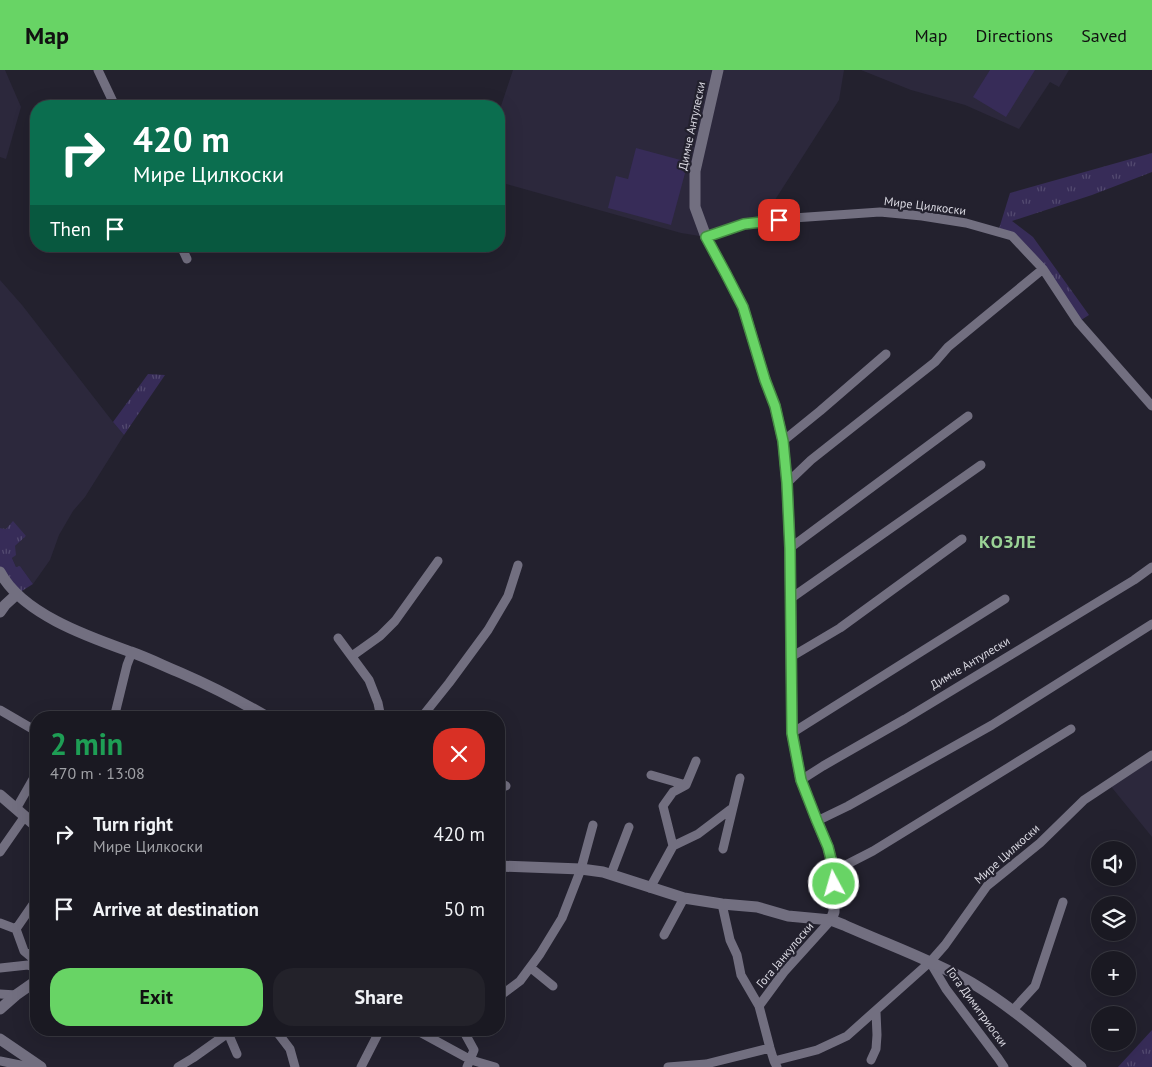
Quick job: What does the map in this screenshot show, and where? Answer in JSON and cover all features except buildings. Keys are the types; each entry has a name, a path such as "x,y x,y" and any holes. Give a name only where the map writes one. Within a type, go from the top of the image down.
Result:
{"street":[{"path":"98,70 112,100"},
{"name":"Димче Антулески","path":"718,70 695,171 695,207 706,237 743,307 765,380 775,406 783,441 790,548 792,733 801,780 828,847 834,871 834,912 831,920"},
{"name":"Мире Цилкоски","path":"706,237 744,224 880,212 966,222 1012,236 1043,269 1078,322 1152,406"},
{"path":"183,252 186,259"},
{"path":"787,483 811,460 935,362 948,347 1043,269"},
{"path":"783,441 820,412 886,354"},
{"path":"790,548 968,416"},
{"path":"790,599 981,465"},
{"path":"791,657 840,628 962,539"},
{"path":"352,656 380,636 395,621 438,560"},
{"path":"427,711 488,630 508,596 518,565"},
{"name":"Димче Антулески","path":"801,780 1030,644 1152,567"},
{"path":"1,575 17,594 59,624 132,652 225,693 257,711"},
{"path":"0,612 17,594"},
{"path":"792,733 1005,599"},
{"path":"817,821 848,806 992,725 1152,624"},
{"path":"338,638 369,680 380,711"},
{"path":"116,711 132,652"},
{"path":"0,710 30,728"},
{"path":"834,871 873,851 1071,729"},
{"name":"Мире Цилкоски","path":"776,1064 817,1050 847,1036 930,962 987,886 1040,843 1084,800 1152,755"},
{"path":"673,846 663,806 673,792 686,785 696,761"},
{"path":"651,775 686,785"},
{"path":"723,849 740,778"},
{"path":"0,852 21,812 30,789"},
{"path":"0,795 30,820"},
{"path":"650,888 673,846 698,834 732,809"},
{"path":"505,991 520,981 531,968 562,918 581,869 593,825"},
{"path":"611,874 629,827"},
{"path":"505,866 581,869 611,874 684,898 756,907 788,916 831,920 930,962 972,983 1013,1010 1081,1067"},
{"path":"664,935 684,898"},
{"path":"1013,1010 1035,986 1063,902"},
{"name":"Гога Јанкулоски","path":"722,904 741,976 759,1006 776,1064"},
{"path":"16,929 30,909"},
{"name":"Гога Јанкулоски","path":"759,1006 784,972 831,920"},
{"path":"0,923 16,929 24,951 30,956"},
{"name":"Гога Димитриоски","path":"930,962 946,989 1004,1067"},
{"path":"0,968 30,966"},
{"path":"531,968 553,986"},
{"path":"0,1009 30,985"},
{"path":"0,994 16,995"},
{"path":"871,1060 876,1049 876,1012"},
{"path":"178,1067 194,1058 223,1036"},
{"path":"230,1036 237,1054"},
{"path":"280,1036 290,1049 295,1067"},
{"path":"362,1067 377,1036"},
{"path":"426,1036 469,1063 495,1067"},
{"path":"466,1036 474,1050 469,1063"},
{"path":"0,1039 40,1066"},
{"path":"668,1067 706,1064 770,1048"},
{"path":"0,1061 30,1067 40,1066"}],"shaded area":[{"path":"0,70 5,70 21,107 6,159 0,157"},
{"path":"513,70 844,70 839,100 773,203 779,219 706,237 681,233 505,184 505,100 503,100"},
{"path":"861,70 1069,70 1059,87 1050,82 1019,129 965,105 911,90"},
{"path":"0,280 22,305 124,435 85,497 73,511 59,535 50,560 33,584 20,566 16,567 12,558 15,555 15,546 26,536 0,528"},
{"path":"1152,755 1152,837 1109,784"}],"green space":[{"path":"990,70 1035,70 1006,117 973,97"},
{"path":"636,148 688,162 671,225 608,208 616,176 628,179"},
{"path":"1152,153 1152,172 1092,195 1012,221 1033,237 1089,315 1078,322 1043,269 1012,236 998,232 1010,193"},
{"path":"148,374 165,375 124,435 113,422"},
{"path":"13,521 26,536 15,546 16,555 12,558 16,567 20,566 33,584 17,594 0,572 0,528 6,529"},
{"path":"1152,1030 1152,1067 1118,1067 1133,1051 1136,1051 1136,1047"}],"district":[{"name":"КОЗЛЕ","path":"1008,542"}],"route":[{"path":"779,220 744,224 706,237 743,307 765,380 775,406 783,441 790,548 792,733 801,780 828,847 834,871 834,884"}]}
